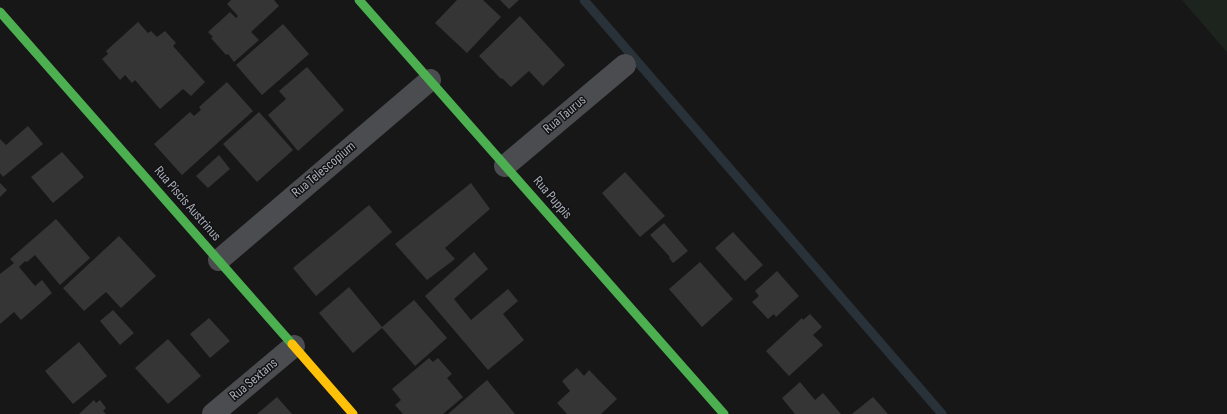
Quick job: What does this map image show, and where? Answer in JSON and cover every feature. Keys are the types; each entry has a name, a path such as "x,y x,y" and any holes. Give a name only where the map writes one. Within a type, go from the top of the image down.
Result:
{"street":[{"name":"Rua Puppis","path":"359,0 724,414"},
{"name":"Rua Piscis Austrinus","path":"0,12 354,414"},
{"name":"Rua Taurus","path":"505,166 624,65"},
{"name":"Rua Telescopium","path":"219,260 430,80"},
{"name":"Rua Sextans","path":"213,414 294,346"}],"shaded area":[{"path":"1182,0 1227,0 1227,52"}],"building":[{"path":"231,0 274,0 279,6 251,32 259,40 234,62 228,54 226,55 211,38 213,37 208,32 230,12 236,18 238,16 227,4"},
{"path":"457,0 483,0 501,17 467,53 435,23"},
{"path":"500,0 519,0 509,9"},
{"path":"520,16 565,65 543,86 529,71 511,87 502,78 501,79 479,56"},
{"path":"138,22 148,33 151,31 157,37 165,31 176,43 173,46 205,82 191,96 183,89 160,109 135,80 132,83 125,75 120,80 102,59 108,54 106,51"},
{"path":"283,24 309,54 262,95 236,65"},
{"path":"307,67 344,110 298,151 268,115 286,99 279,91"},
{"path":"227,82 253,111 182,175 154,144 190,112 194,116 201,110 199,107"},
{"path":"259,112 293,150 257,182 223,144"},
{"path":"28,126 43,144 3,177 0,173 0,139 6,145"},
{"path":"62,152 84,177 53,203 31,177"},
{"path":"219,155 230,169 208,188 196,176"},
{"path":"625,172 665,216 640,237 602,193"},
{"path":"0,183 7,190 0,197"},
{"path":"471,183 490,209 445,248 455,259 427,280 395,244"},
{"path":"369,205 392,232 316,296 293,268"},
{"path":"56,219 90,258 60,285 35,255 27,262 25,261 19,267 35,286 42,280 52,293 21,320 14,312 0,324 0,274 14,263 10,259"},
{"path":"664,223 688,251 673,263 669,258 670,257 650,235"},
{"path":"733,232 763,265 745,281 715,248"},
{"path":"119,236 156,276 121,308 106,292 84,311 63,288"},
{"path":"474,252 488,269 454,299 471,320 508,289 518,301 503,314 524,340 488,370 425,296"},
{"path":"700,262 733,299 702,327 669,289"},
{"path":"777,271 799,296 776,317 774,314 768,319 752,302 759,296 755,291"},
{"path":"349,287 382,327 414,300 447,338 415,366 382,328 353,353 319,313"},
{"path":"113,310 134,333 120,345 100,321"},
{"path":"810,314 822,327 813,335 823,345 789,376 766,351 802,318 803,320"},
{"path":"209,318 230,341 210,358 190,334"},
{"path":"168,339 201,376 168,404 135,368"},
{"path":"79,342 107,376 73,404 45,371"},
{"path":"429,358 433,362 438,358 452,374 447,378 463,397 443,414 403,414 395,405 401,400 392,389"},
{"path":"577,368 584,376 589,370 617,399 601,414 567,414 557,403 570,391 562,381"},
{"path":"487,380 515,414 448,414"},
{"path":"800,382 815,400 823,393 841,414 795,414 782,398"},
{"path":"277,397 292,414 257,414"},
{"path":"873,397 888,414 852,414"},
{"path":"94,400 96,403 100,400 106,408 103,411 106,414 79,414"}],"waterway":[{"path":"584,0 942,414"}],"traffic: fast":[{"path":"359,0 724,414"},
{"path":"0,12 292,344"}],"traffic: slow":[{"path":"292,344 353,414"}]}
